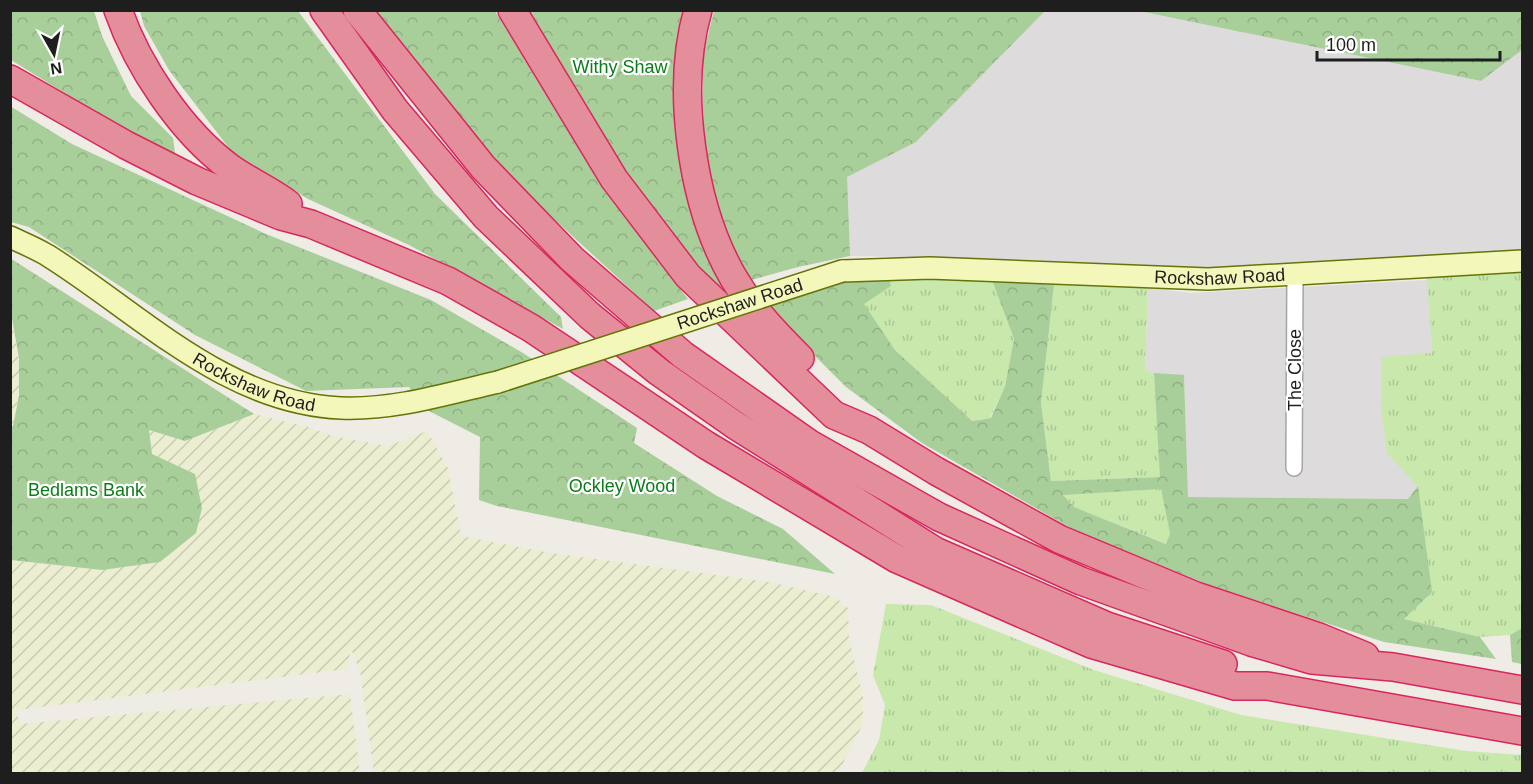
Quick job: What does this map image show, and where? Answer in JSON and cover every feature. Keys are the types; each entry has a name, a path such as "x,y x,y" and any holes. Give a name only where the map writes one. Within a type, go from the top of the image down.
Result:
{"highway":[{"path":"118,10 143,65 179,116 202,143 228,166 285,202 311,224"},
{"path":"324,10 395,110 486,217 590,316 659,372 735,425 935,551 1107,626 1238,669 1267,686"},
{"path":"357,10 483,167 572,259 683,355 810,444 939,518 1081,581 1251,642 1312,660 1393,667 1522,690"},
{"path":"512,10 614,179 688,276 834,415 869,430 936,471 1059,539 1196,596 1319,638 1393,667"},
{"path":"698,10 688,75 689,130 696,178 716,239 733,277 764,322 869,430"},
{"path":"10,79 126,146 197,181 281,216 311,224 448,281 531,328 706,445 897,559 1091,644 1235,686 1267,686 1522,731"}],"street":[{"name":"Rockshaw Road","path":"10,237 46,254 172,343 225,374 255,388 283,397 341,408 407,403 498,382 842,271 930,268 1208,279 1522,261"},
{"name":"The Close","path":"1294,468 1295,273"}],"shaded area":[{"path":"1045,11 1139,11 1481,81 1522,50 1522,254 1245,269 1007,259 850,256 846,177 916,142"},
{"path":"1428,280 1432,353 1382,358 1418,486 1409,499 1188,497 1184,376 1145,372 1148,288 1191,293"}],"green space":[{"path":"10,11 94,11 102,36 131,96 173,138 175,153 160,152 11,60"},
{"path":"140,11 298,11 435,194 561,317 563,329 409,245 308,199 232,152 169,70 144,26"},
{"path":"373,11 495,11 603,189 688,299 654,311 518,186"},
{"name":"Withy Shaw","path":"524,11 683,11 674,63 677,129 723,285 718,289 633,188"},
{"path":"714,11 1045,11 916,142 847,177 850,256 748,281 726,231 706,174 703,56"},
{"path":"1139,11 1522,11 1522,50 1481,81"},
{"name":"Ockley Wood","path":"10,106 72,144 266,234 431,300 523,353 637,428 634,443 717,496 783,529 835,574 497,506 479,500 480,437 427,410 409,387 306,391 195,335 29,227 11,222"},
{"name":"Bedlams Bank","path":"10,258 254,414 185,441 149,430 152,454 195,474 202,508 196,533 160,562 102,570 11,560 10,426 13,426 19,396 19,358 11,313"},
{"path":"1522,271 1522,628 1510,635 1480,637 1404,619 1418,487 1387,453 1381,408 1382,357 1432,353 1427,276"},
{"path":"889,277 992,280 1014,339 1005,386 990,418 971,421 895,350 863,304 891,286"},
{"path":"889,277 891,286 864,304 895,350 972,421 991,418 1005,386 1014,339 992,280 1054,285 1041,403 1051,481 1160,477 1154,373 1184,375 1188,497 1408,499 1418,486 1432,592 1404,619 1480,637 1496,659 1384,642 1209,585 1074,530 922,443 846,387 797,338 768,302 817,286","holes":["1161,489 1170,534 1166,544 1074,507 1063,495"]},
{"path":"1054,285 1148,288 1145,371 1154,373 1161,477 1051,481 1041,403"},
{"path":"10,313 19,358 19,396 13,426 10,426"},
{"path":"254,414 308,427 332,436 388,446 427,431 448,468 461,536 551,553 770,582 835,597 848,608 849,638 863,697 863,724 838,773 374,773 360,671 351,649 347,669 16,710 20,724 350,694 360,773 11,774 11,560 102,570 195,474 152,454 149,430 185,441"},
{"path":"1161,489 1170,534 1167,544 1074,507 1062,494"},
{"path":"886,604 931,605 1094,670 1241,715 1466,751 1522,755 1522,773 862,773 879,740 885,705 873,675"},
{"path":"1522,628 1522,664 1512,662 1510,635"}]}
